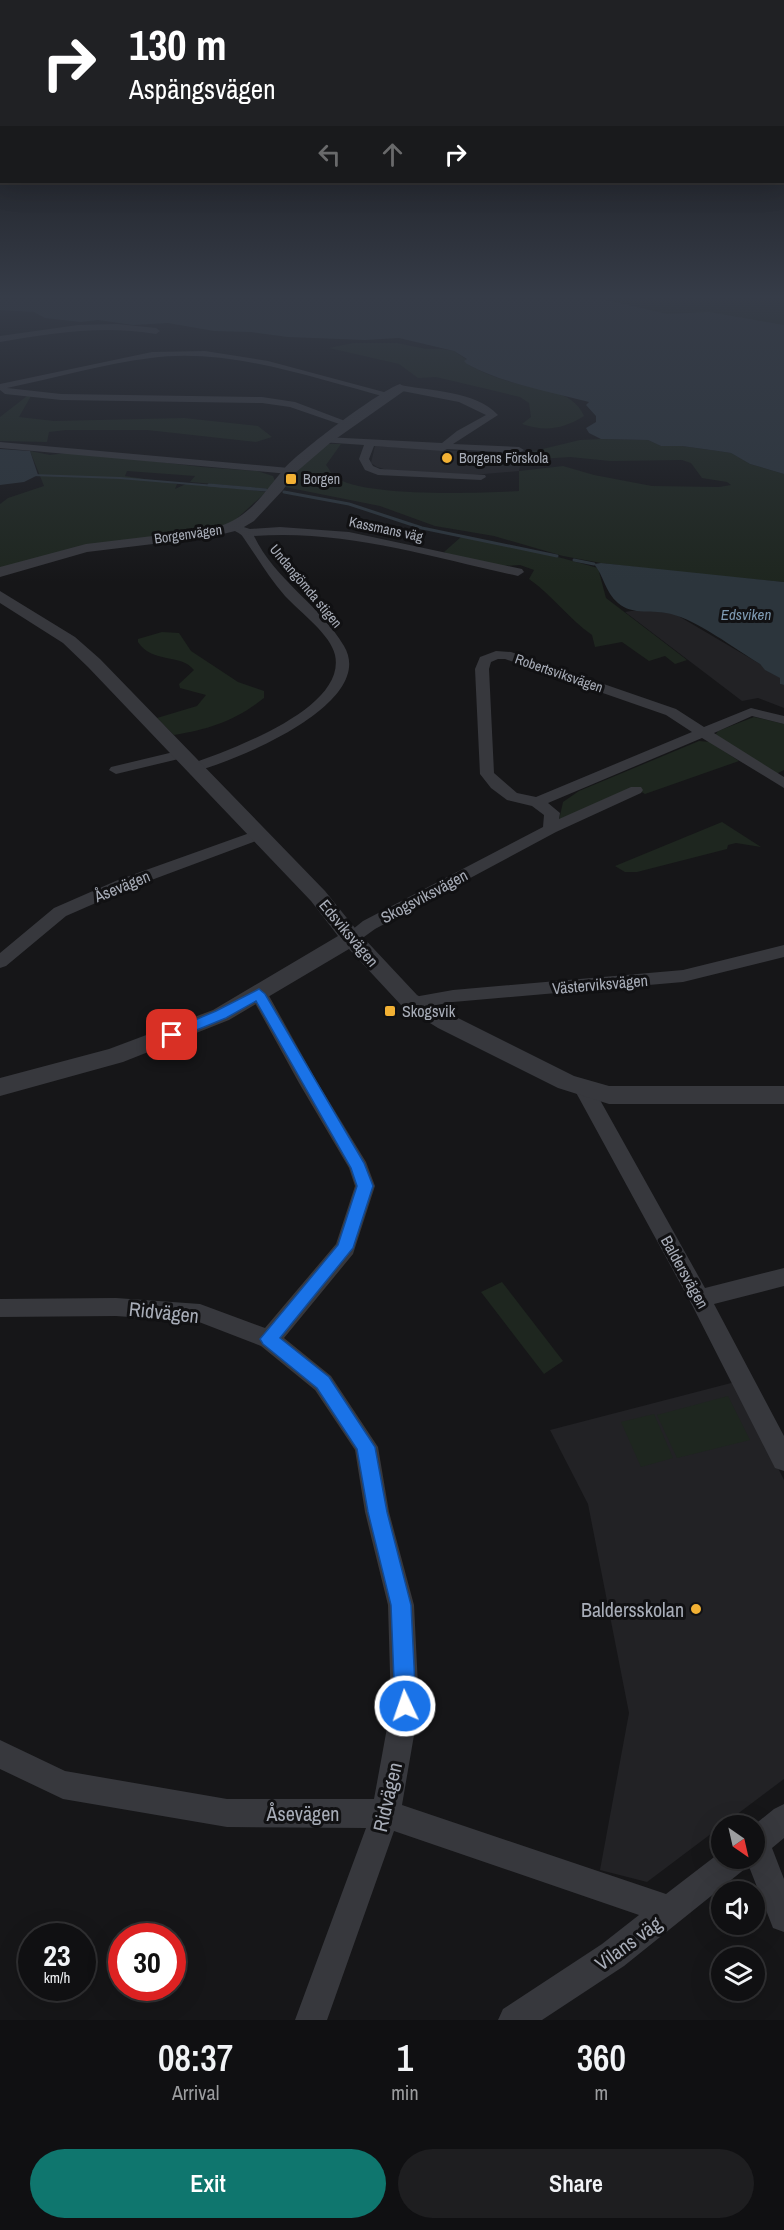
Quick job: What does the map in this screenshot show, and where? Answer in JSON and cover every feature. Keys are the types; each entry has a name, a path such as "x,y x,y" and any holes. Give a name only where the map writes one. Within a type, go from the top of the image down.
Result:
{"street":[{"path":"29,393 61,398 178,397 262,400 292,404 348,424"},
{"name":"Borgenvägen","path":"0,572 86,548 241,530 289,471 325,440 393,393"},
{"path":"403,393 470,404 488,410 493,415 465,429 443,448"},
{"path":"325,440 443,448 519,450"},
{"path":"370,444 364,459 369,468 378,471 481,477"},
{"path":"0,445 289,471"},
{"name":"Kassmans väg","path":"241,530 339,534 519,572"},
{"name":"Undangömda stigen","path":"116,770 189,761 270,738 296,722 332,692 340,680 343,666 342,655 319,623 279,580 241,530"},
{"name":"Edsviksvägen","path":"0,596 40,619 69,640 318,896 381,973 414,1003 511,1056 566,1082 609,1095 723,1097 784,1095"},
{"name":"Robertsviksvägen","path":"537,802 512,797 496,785 487,774 482,669 485,660 496,655 538,665 672,712 784,784"},
{"path":"537,802 751,712 784,720"},
{"name":"Skogsviksvägen","path":"0,1087 115,1056 221,1015 259,994 369,925 551,829 636,790"},
{"path":"537,802 552,813 551,829"},
{"name":"Åsevägen","path":"0,962 60,912 123,884 258,835"},
{"name":"Västerviksvägen","path":"414,1003 453,996 683,976 784,951"},
{"path":"259,994 314,1094 359,1167 365,1186 345,1248 269,1339"},
{"name":"Baldersvägen","path":"583,1087 700,1299 784,1460"},
{"path":"700,1299 784,1277"},
{"name":"Ridvägen","path":"0,1308 116,1306 200,1313 269,1339 323,1383 366,1447 377,1512 401,1605 405,1706 386,1814 311,2020"},
{"name":"Åsevägen","path":"0,1754 63,1785 227,1813 386,1814 671,1911"},
{"path":"765,1835 784,1819"},
{"name":"Vilans väg","path":"514,2020 613,1955 723,1869"},
{"path":"765,1869 784,1917"}],"shaded area":[{"path":"504,393 557,393 571,400 584,416 569,424 554,428 539,428 522,424 531,417 529,403 520,397"},
{"path":"27,396 31,396 19,417 54,421 184,418 258,426 272,437 256,442 147,430 66,430 49,432 47,442 0,441 0,417"},
{"path":"580,440 648,440 661,446 682,446 731,453 750,464 784,474 784,582 601,563 563,556 494,536 435,526 380,506 285,487 287,482 295,477 296,471 327,444 341,444 326,465 334,476 348,483 394,491 451,493 519,491 519,471 563,466 594,475 652,486 719,487 731,485 727,482 702,478 691,463 682,460 610,461 570,457 540,459 530,452"},
{"name":"Borgens Förskola","path":"375,446 488,453 524,452 519,471 473,475 391,471 377,467 371,463"},
{"path":"30,451 50,455 74,452 257,471 273,476 275,481 269,489 190,482 195,476 127,471 125,476 177,484 175,489 188,483 266,492 232,523 210,530 103,543 0,569 0,504 8,498 44,486"},
{"path":"461,537 529,549 598,568 606,598 687,660 675,664 665,656 649,661 622,642 595,647 592,635 529,579 534,570 520,565 501,566 451,556 444,552"},
{"path":"625,612 675,614 760,664 781,678 780,684 784,685 784,708 758,698 742,701"},
{"path":"162,632 179,633 191,651 238,682 264,691 264,698 243,713 222,723 174,735 157,718 197,706 206,695 180,688 179,684 194,670 188,665 151,653 138,642 138,639"},
{"path":"754,717 784,724 784,770 776,774 715,735 718,731"},
{"path":"699,741 710,742 739,761 645,794 635,788 559,820 563,802 579,791"},
{"path":"722,822 761,847 736,843 728,845 727,849 637,872 625,872 615,866"},
{"path":"502,1282 563,1361 544,1374 481,1292"},
{"name":"Baldersskolan","path":"735,1382 784,1480 784,1779 736,1815 711,1815 711,1834 647,1882 600,1870 629,1713 588,1504 550,1430"},
{"path":"728,1396 750,1440 677,1458 657,1415"},
{"path":"654,1414 673,1458 641,1467 621,1422"}],"water":[{"path":"555,393 784,393 784,474 750,464 731,453 682,446 661,446 648,440 601,439 589,433 586,428 596,422 596,416 586,405 589,402"},
{"path":"0,449 30,451 38,475 24,482 0,485"},
{"name":"Edsviken","path":"594,564 784,582 784,685 780,684 780,678 765,670 760,664 692,622 671,614 630,610 618,603 610,594"}],"waterway":[{"path":"32,475 120,478 227,487"},
{"path":"209,485 266,490"},
{"path":"284,492 349,504 422,528 557,556"},
{"path":"574,560 594,564"}],"place":[{"name":"Borgens Förskola","path":"447,458"},
{"name":"Borgen","path":"291,479"},
{"name":"Skogsvik","path":"390,1011"},
{"name":"Baldersskolan","path":"696,1609"}],"route":[{"path":"172,1035 221,1015 259,994 338,1135 359,1167 365,1186 345,1248 269,1339 323,1383 366,1447 377,1512 401,1605 405,1706"}]}
